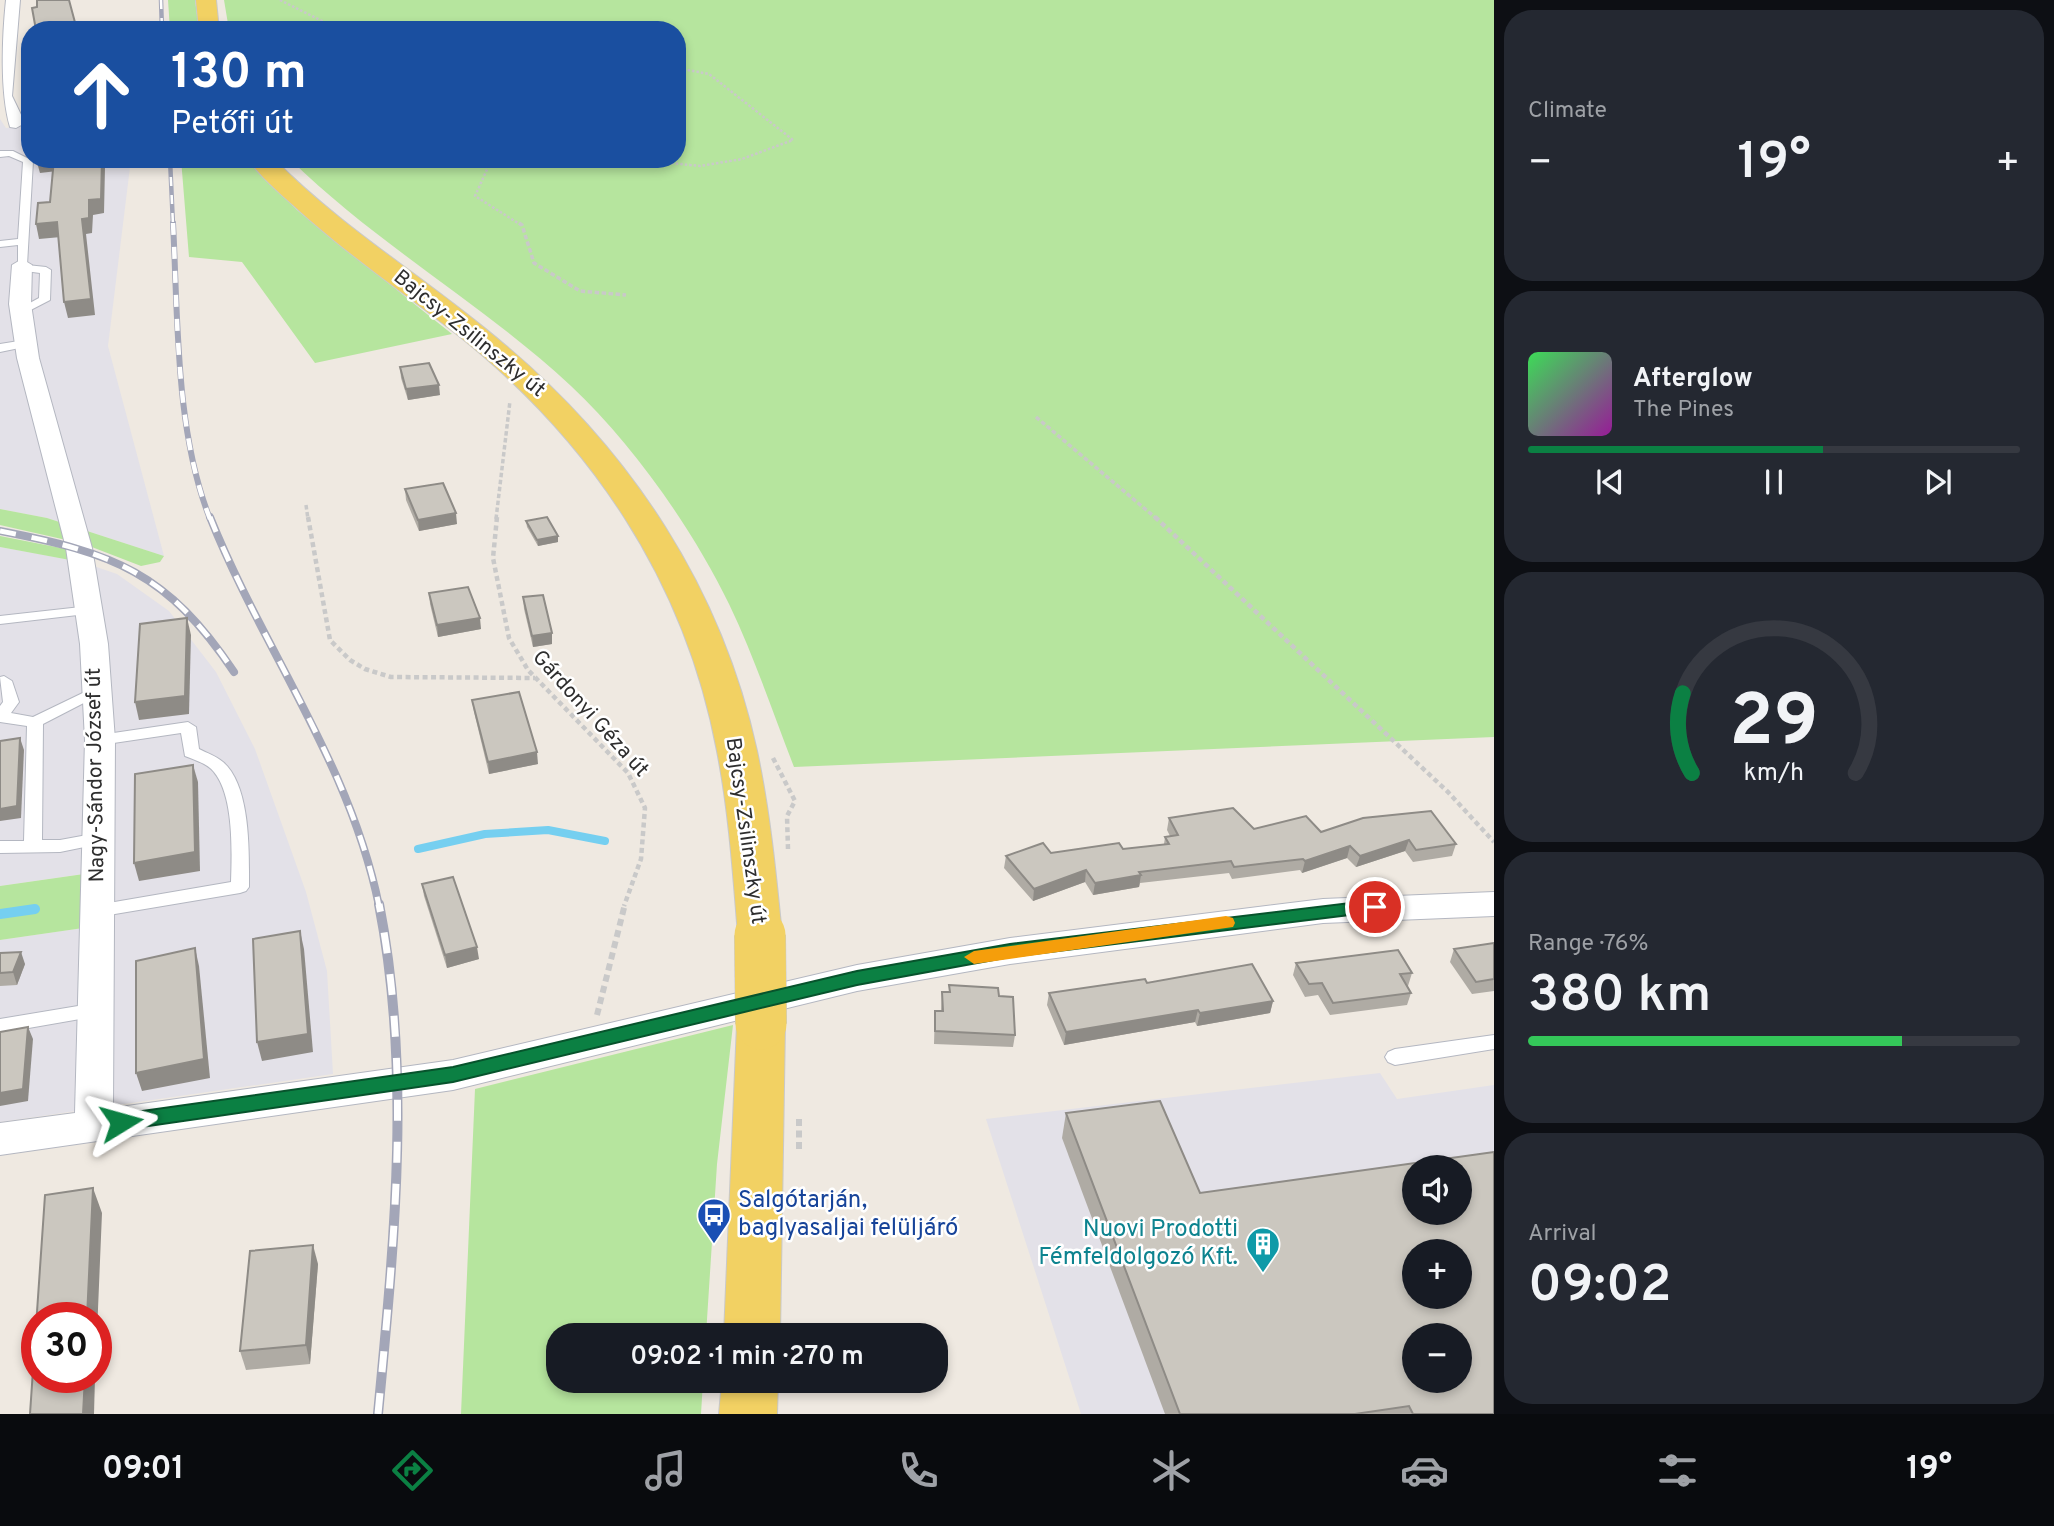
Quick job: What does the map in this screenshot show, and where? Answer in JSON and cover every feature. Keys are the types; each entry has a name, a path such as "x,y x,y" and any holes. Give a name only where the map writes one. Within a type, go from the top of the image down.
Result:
{"main road":[{"path":"206,0 208,21"},
{"name":"Bajcsy-Zsilinszky út","path":"269,168 309,206 492,349 539,390 614,471 649,525 681,581 697,619 723,696 737,751 760,935 753,1014"},
{"path":"752,1323 753,1014"},
{"path":"748,1414 749,1393"}],"street":[{"path":"13,0 2,84 5,102 16,123"},
{"name":"Nagy-Sándor József út","path":"21,258 15,335 79,548 90,610 97,692 100,740 94,1126"},
{"path":"0,1139 424,1080 598,1041 753,1014 870,976 1010,951 1375,907 1494,904"}],"lane":[{"path":"0,154 10,153 21,158"},
{"path":"0,244 21,258 27,168"},
{"path":"0,620 90,610"},
{"path":"0,682 4,681 11,702 0,717 35,722 97,692"},
{"path":"33,847 35,722"},
{"path":"97,911 240,887 241,864 234,798 219,767 191,752 188,727 100,740"},
{"path":"0,847 33,847 98,839"},
{"path":"0,1026 96,1010"},
{"path":"1395,1057 1494,1042"}],"path":[{"path":"280,0 322,21"},
{"path":"686,70 709,74 793,140 742,159 699,166 686,165"},
{"path":"488,168 475,196 522,225 534,263 580,291 626,295"},
{"name":"Gárdonyi Géza út","path":"509,395 511,404 504,433 494,558 509,638 518,656 536,678 628,773 645,808 641,859 627,895 597,1008 598,1041"},
{"path":"1036,417 1128,492 1448,792 1494,842"},
{"path":"306,505 330,640 343,655 373,674 391,677 466,675 536,678"}],"shaded area":[{"path":"0,119 6,128 21,126 21,168 130,168 108,346 164,556 47,518 0,509"},
{"path":"0,547 82,562 117,574 169,611 216,672 255,749 306,892 327,971 333,1074 0,1122 0,940 97,926 97,872 0,886"},
{"path":"1380,1073 1397,1099 1494,1085 1494,1414 1081,1414 986,1119"}],"green space":[{"path":"168,0 195,0 198,21 169,21"},
{"path":"224,0 1494,0 1494,737 794,767 747,644 714,575 659,488 616,433 571,386 537,356 358,219 300,168 686,168 686,21 228,21"},
{"path":"182,168 255,168 297,210 452,334 315,363 242,262 189,257"},
{"path":"0,509 47,518 164,556 160,562 141,566 84,544 0,525"},
{"path":"0,536 66,549 70,560 0,547"},
{"path":"98,872 97,926 0,940 0,886"},
{"path":"733,1025 717,1164 707,1323 546,1323 546,1393 702,1393 701,1414 461,1414 475,1089"}],"building":[{"path":"37,0 69,0 75,21 34,21 32,8 37,7"},
{"path":"53,168 102,168 101,199 89,200 89,218 82,219 91,299 64,302 57,222 36,224 38,203 50,202"},
{"path":"429,363 439,385 406,389 400,367"},
{"path":"443,483 456,513 418,520 405,489"},
{"path":"547,517 558,536 537,540 526,521"},
{"path":"468,587 480,618 437,625 429,593"},
{"path":"543,595 552,633 532,636 523,597"},
{"path":"187,618 185,696 135,702 140,624"},
{"path":"519,692 537,752 488,762 472,700"},
{"path":"20,738 17,806 0,809 0,741"},
{"path":"193,765 195,852 134,863 135,774"},
{"path":"1233,808 1254,829 1306,816 1321,832 1363,818 1431,811 1456,844 1416,850 1409,840 1360,856 1350,846 1305,861 1303,859 1234,867 1231,861 1139,872 1141,875 1095,883 1086,870 1034,889 1006,856 1043,843 1051,853 1119,843 1123,849 1169,844 1165,837 1178,835 1169,818"},
{"path":"453,877 477,947 445,955 422,884"},
{"path":"300,931 308,1034 257,1042 253,939"},
{"path":"1494,943 1494,979 1476,982 1454,949"},
{"path":"195,948 204,1059 136,1073 136,961"},
{"path":"1398,950 1412,973 1400,974 1411,993 1333,1003 1322,983 1309,984 1296,963"},
{"path":"21,952 13,972 0,973 0,953"},
{"path":"1252,964 1273,1001 1200,1013 1198,1010 1066,1032 1049,993 1145,979 1147,983"},
{"path":"949,985 998,988 999,996 1013,997 1015,1035 935,1031 935,1011 943,1011 942,992 950,992"},
{"path":"28,1027 23,1089 0,1093 0,1032"},
{"name":"Nuovi Prodotti Fémfeldolgozó Kft.","path":"1160,1101 1200,1193 1402,1165 1402,1225 1472,1225 1472,1155 1494,1152 1494,1414 1413,1414 1409,1406 1355,1414 1180,1414 1066,1113"},
{"path":"93,1188 88,1302 38,1302 45,1195"},
{"path":"313,1245 306,1345 240,1351 250,1251"},
{"path":"31,1393 84,1393 83,1414 30,1414"}],"waterway":[{"path":"418,849 485,834 548,830 605,841"},
{"path":"0,914 35,909"}],"railway":[{"path":"161,0 162,21"},
{"path":"170,168 173,225"},
{"path":"173,223 184,411 190,448 210,519"},
{"path":"210,517 231,566 327,755 366,854 379,906"},
{"path":"0,531 75,548 135,572 161,589 185,611 234,672"},
{"path":"378,1414 390,1286 397,1159 395,1031 379,904"}],"slow traffic":[{"path":"974,957 1226,923"}],"place":[{"name":"Salgótarján, baglyasaljai felüljáró","path":"714,1245"},
{"name":"Nuovi Prodotti Fémfeldolgozó Kft.","path":"1263,1274"}],"route":[{"path":"121,1122 453,1075 857,978 1010,951 1215,924 1375,907"}]}
